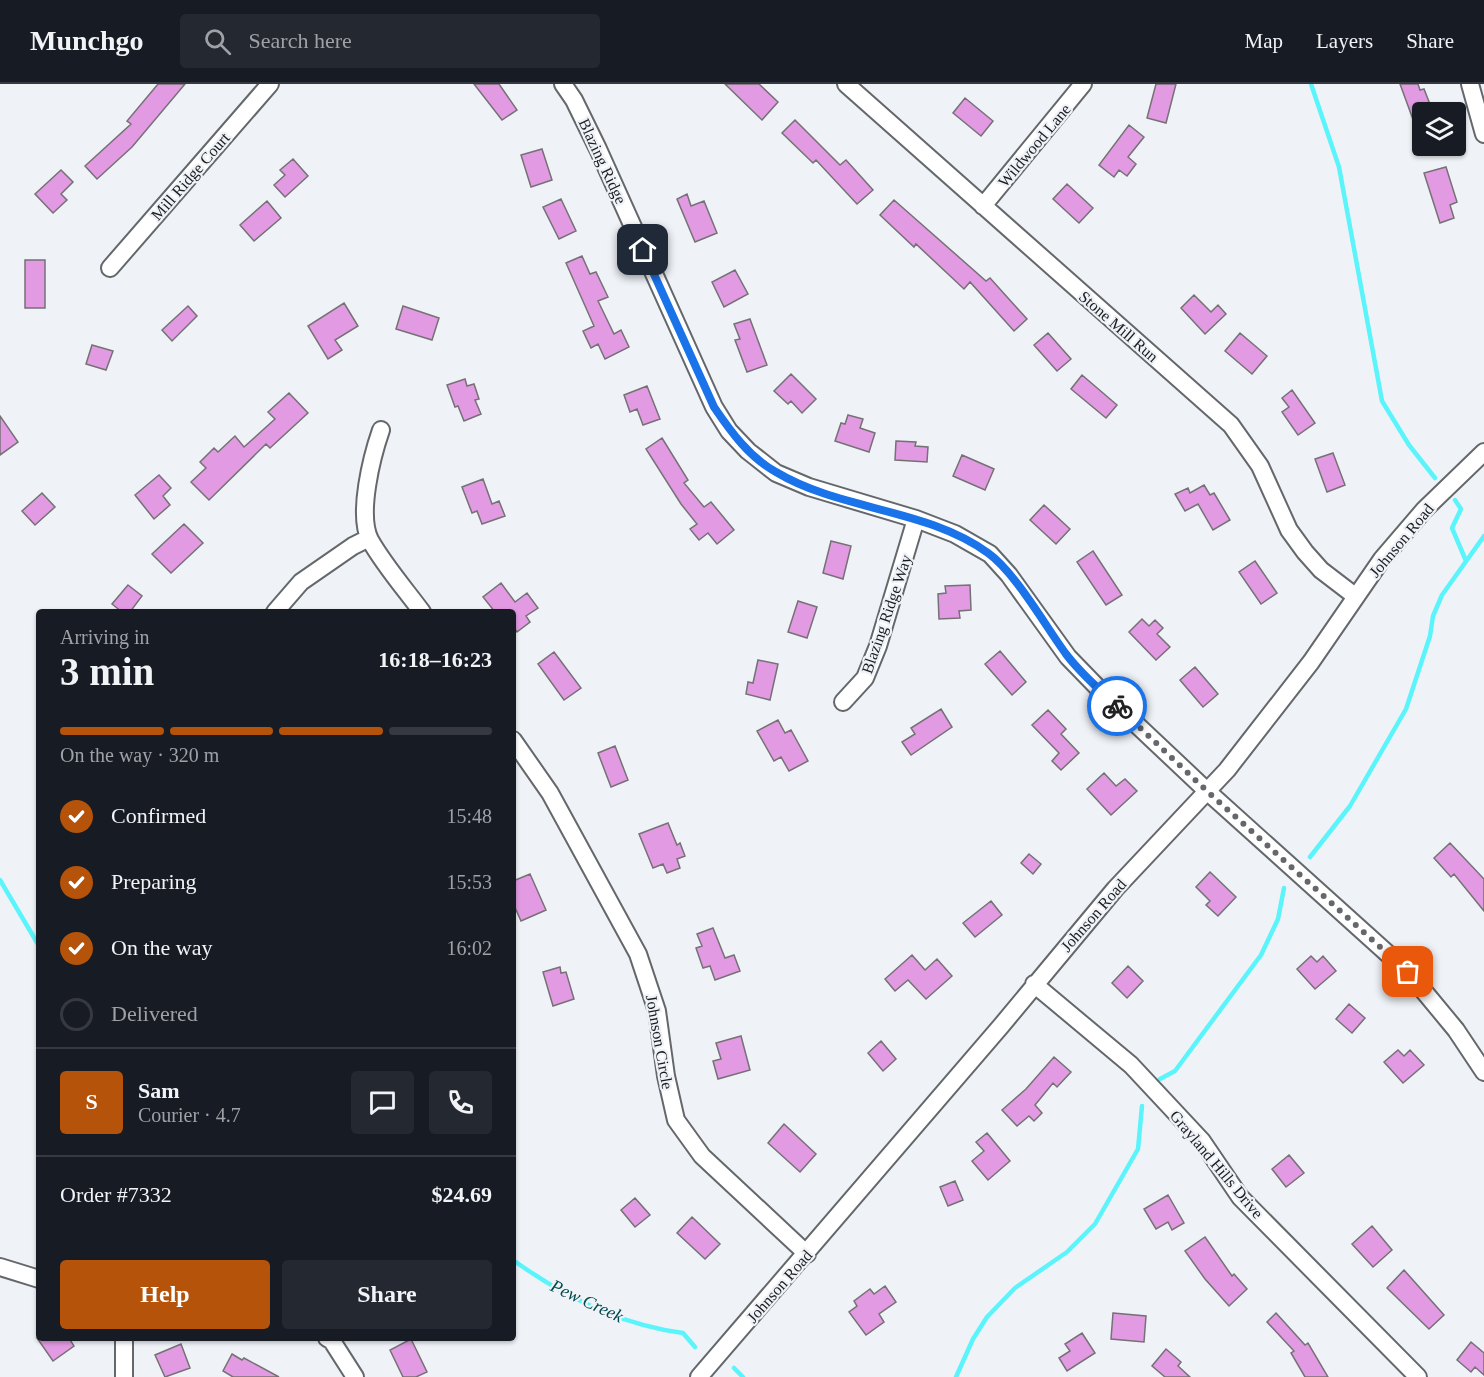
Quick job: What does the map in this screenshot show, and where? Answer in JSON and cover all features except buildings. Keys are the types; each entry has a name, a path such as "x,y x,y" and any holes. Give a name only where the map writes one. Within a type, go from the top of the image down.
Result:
{"street":[{"name":"Mill Ridge Court","path":"110,268 270,84"},
{"name":"Blazing Ridge","path":"563,84 574,100 598,149 714,407 729,430 748,451 776,472 849,501 916,519 955,534 990,554 1009,575 1068,657 1208,792 1408,972 1456,1030 1484,1072"},
{"name":"Stone Mill Run","path":"846,84 1231,425 1260,466 1289,530 1321,570 1355,596"},
{"name":"Wildwood Lane","path":"983,206 1083,84"},
{"path":"1470,84 1484,134"},
{"path":"381,430 370,465 365,522 369,538 420,609"},
{"name":"Johnson Road","path":"699,1377 807,1254 1115,889 1208,792 1278,706 1311,662 1355,596 1407,528 1484,452"},
{"name":"Blazing Ridge Way","path":"843,702 865,678 878,646 916,519"},
{"path":"278,609 301,582 353,546 369,538"},
{"name":"Johnson Circle","path":"516,744 550,793 641,963 657,1011 666,1076 676,1120 702,1156 807,1254"},
{"name":"Grayland Hills Drive","path":"1034,984 1131,1065 1202,1141 1240,1197 1418,1377"},
{"path":"0,1267 36,1278"},
{"path":"124,1341 124,1377"},
{"path":"332,1341 355,1377"}],"waterway":[{"path":"1311,84 1339,167 1382,401 1409,445 1435,478"},
{"path":"1455,500 1461,509 1452,528 1466,561"},
{"path":"1310,857 1350,806 1406,709 1430,636 1433,616 1442,595 1484,536"},
{"name":"Pew Creek","path":"0,880 36,941"},
{"path":"1160,1079 1175,1071 1261,955 1278,919 1284,888"},
{"path":"956,1377 973,1339 987,1317 1015,1288 1067,1252 1095,1224 1138,1149 1142,1106"},
{"name":"Pew Creek","path":"516,1262 572,1297 615,1316 683,1333 695,1347"},
{"name":"Pew Creek","path":"734,1368 743,1377"}],"way so far":[{"path":"1117,706 1208,792 1408,972"}],"route":[{"path":"643,250 714,407 729,430 748,451 776,472 809,487 859,504 916,519 955,534 990,554 1026,597 1068,657 1117,706"}]}
